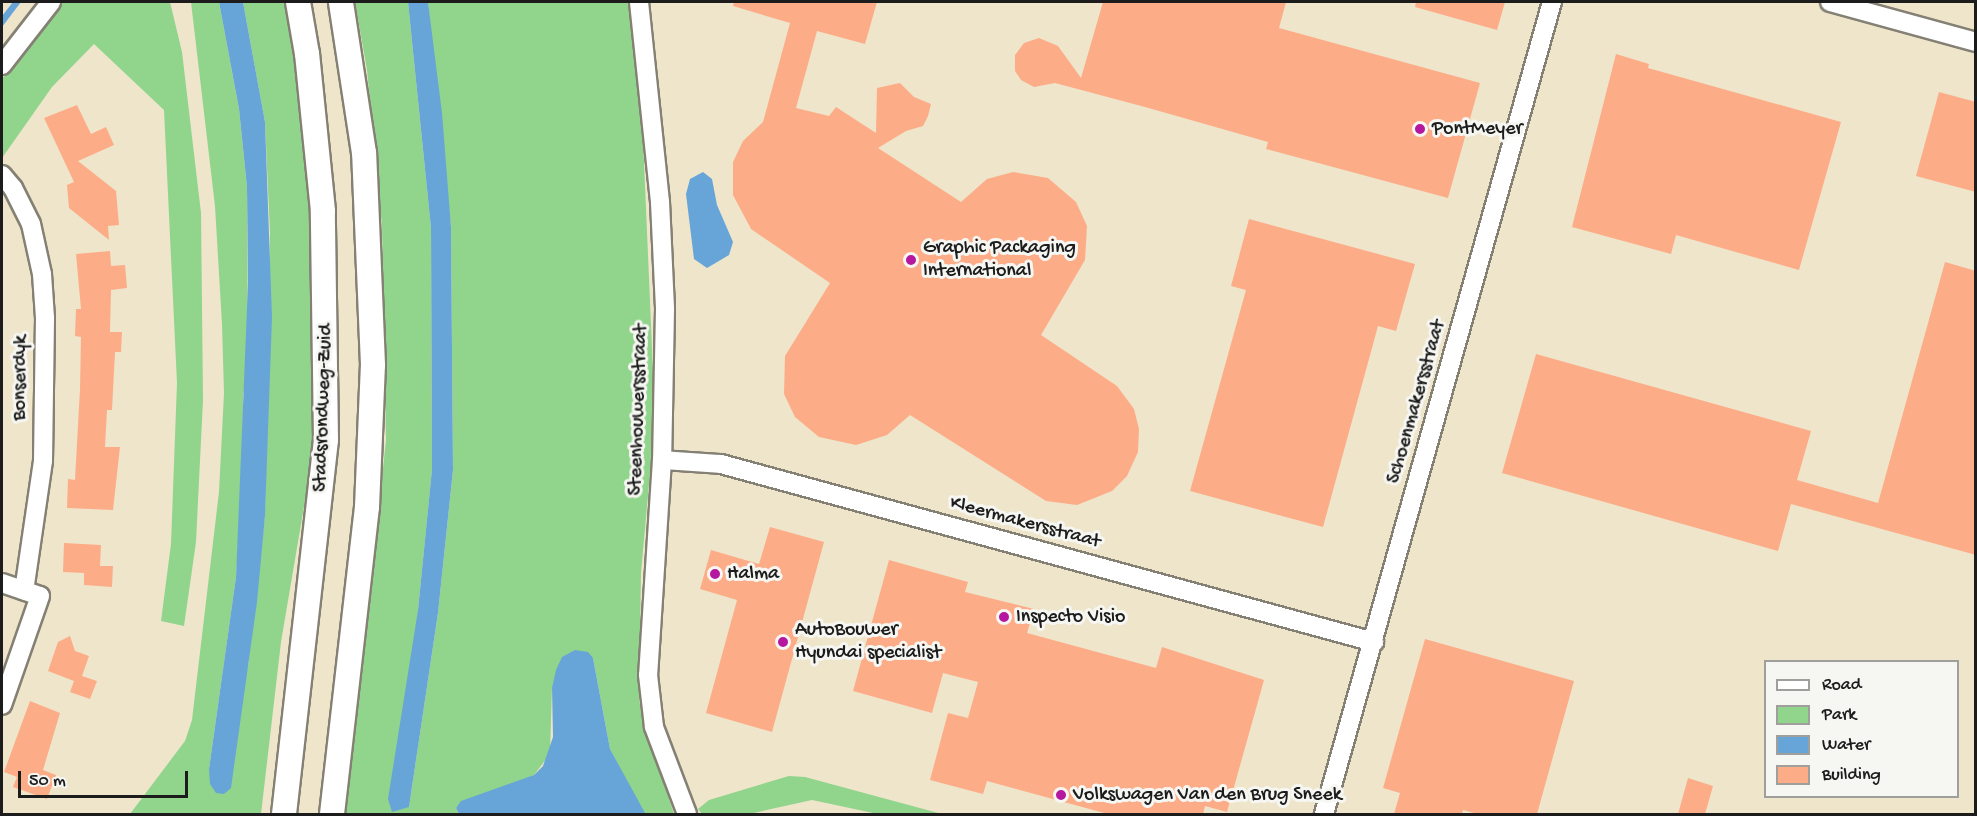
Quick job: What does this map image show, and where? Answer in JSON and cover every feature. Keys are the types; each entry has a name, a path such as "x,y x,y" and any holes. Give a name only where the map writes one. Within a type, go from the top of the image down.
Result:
{"main road":[{"name":"Stadsrondweg-Zuid","path":"284,814 326,440 323,211 298,2"},
{"path":"332,814 367,507 373,365 364,153 341,2"}],"street":[{"path":"2,65 51,2"},
{"name":"Steenhouwersstraat","path":"639,2 660,202 665,320 662,460 648,675 654,727 687,814"},
{"name":"Schoenmakersstraat","path":"1324,814 1552,2"},
{"path":"1830,2 1976,42"},
{"name":"Bonserdyk","path":"2,175 13,188 31,224 42,274 45,318 43,461 24,591"},
{"name":"Kleermakersstraat","path":"662,460 721,464 1374,642"},
{"path":"2,583 40,596 2,705"}],"green space":[{"path":"61,2 170,2 182,52 201,213 203,400 196,542 184,626 161,621 171,544 177,383 164,110 94,44 52,87 2,158 2,79"},
{"path":"191,2 219,2 239,109 247,187 248,371 243,395 244,450 236,577 209,769 248,667 265,516 270,233 265,122 243,2 287,2 305,132 316,287 317,430 281,642 261,814 130,814 185,741 192,720 219,492 224,393 222,324 215,206"},
{"path":"355,2 408,2 431,228 432,469 418,610 409,807 438,613 453,470 451,227 428,2 628,2 643,139 655,418 641,573 639,699 643,721 674,814 643,814 610,749 593,658 552,688 550,754 534,775 456,808 459,814 346,814 386,440 382,226 367,70"},
{"path":"789,776 805,777 942,814 878,814 812,800 749,814 702,814 698,809 709,800"}],"water":[{"path":"13,2 21,2 2,27 2,16"},
{"path":"219,2 243,2 265,122 272,317 265,516 257,602 231,788 224,794 216,793 210,784 209,769 236,577 248,283 247,187 239,109"},
{"path":"408,2 428,2 442,113 451,227 453,470 438,613 409,807 392,812 388,799 418,610 432,469 431,228"},
{"path":"703,172 712,179 717,205 733,242 729,255 707,268 694,259 686,194 690,179"},
{"path":"575,650 588,652 593,658 610,749 645,813 459,814 456,808 461,801 534,775 543,766 553,737 552,688 556,670 562,657"}],"building":[{"path":"734,2 877,2 865,44 817,31 796,108 829,116 836,107 876,133 877,88 900,83 914,97 931,104 928,116 923,126 906,131 878,148 961,202 987,179 1013,172 1048,178 1076,202 1087,226 1085,260 1041,335 1117,386 1134,409 1139,429 1138,452 1127,476 1112,491 1077,505 1046,501 910,415 887,435 856,445 819,437 795,417 784,394 785,356 830,283 751,229 733,195 733,162 743,141 763,122 790,23 733,6"},
{"path":"1103,2 1286,2 1279,28 1480,83 1448,198 1266,149 1268,142 1145,107 1055,83 1034,87 1021,80 1015,71 1015,55 1024,43 1039,38 1058,46 1081,78"},
{"path":"1416,2 1505,2 1497,30 1415,7"},
{"path":"1616,54 1649,64 1648,68 1841,122 1799,270 1676,235 1671,254 1572,227"},
{"path":"1939,92 1976,102 1976,192 1916,176"},
{"path":"77,105 91,134 106,127 114,145 78,161 116,191 119,225 108,226 109,240 69,208 67,185 74,182 44,118"},
{"path":"1249,219 1415,264 1396,331 1378,326 1323,527 1190,491 1246,290 1231,286"},
{"path":"110,251 111,266 125,265 127,288 111,290 110,332 122,332 121,352 115,352 112,410 107,410 105,447 120,447 113,510 67,508 68,479 75,480 80,389 81,337 75,336 76,309 81,309 76,254"},
{"path":"1945,262 1976,271 1976,555 1791,504 1778,551 1502,473 1536,354 1811,431 1797,480 1878,503"},
{"path":"770,527 824,542 772,732 706,713 737,600 700,589 711,550 759,564"},
{"path":"64,543 101,545 100,566 113,566 112,587 84,585 84,573 63,572"},
{"path":"889,560 968,582 965,592 1034,609 1027,633 1156,668 1162,647 1264,680 1227,812 1205,806 1203,814 1108,814 987,781 983,794 930,780 948,713 968,718 978,682 943,673 932,713 853,691"},
{"path":"70,636 75,651 89,656 82,676 97,681 90,699 70,692 74,681 48,671 58,642"},
{"path":"1425,639 1574,681 1537,814 1478,814 1463,810 1462,814 1394,814 1400,793 1383,788"},
{"path":"30,701 60,713 43,770 56,775 47,799 13,787 17,777 4,772"},
{"path":"1688,778 1713,786 1705,814 1678,814"}],"place":[{"name":"PontMeyer","path":"1420,129"},
{"name":"Graphic Packaging International","path":"911,260"},
{"name":"Halma","path":"715,574"},
{"name":"Inspecto Visio","path":"1004,617"},
{"name":"AutoBouwer Hyundai specialist","path":"783,642"},
{"name":"Volkswagen Van den Brug Sneek","path":"1061,795"}]}
